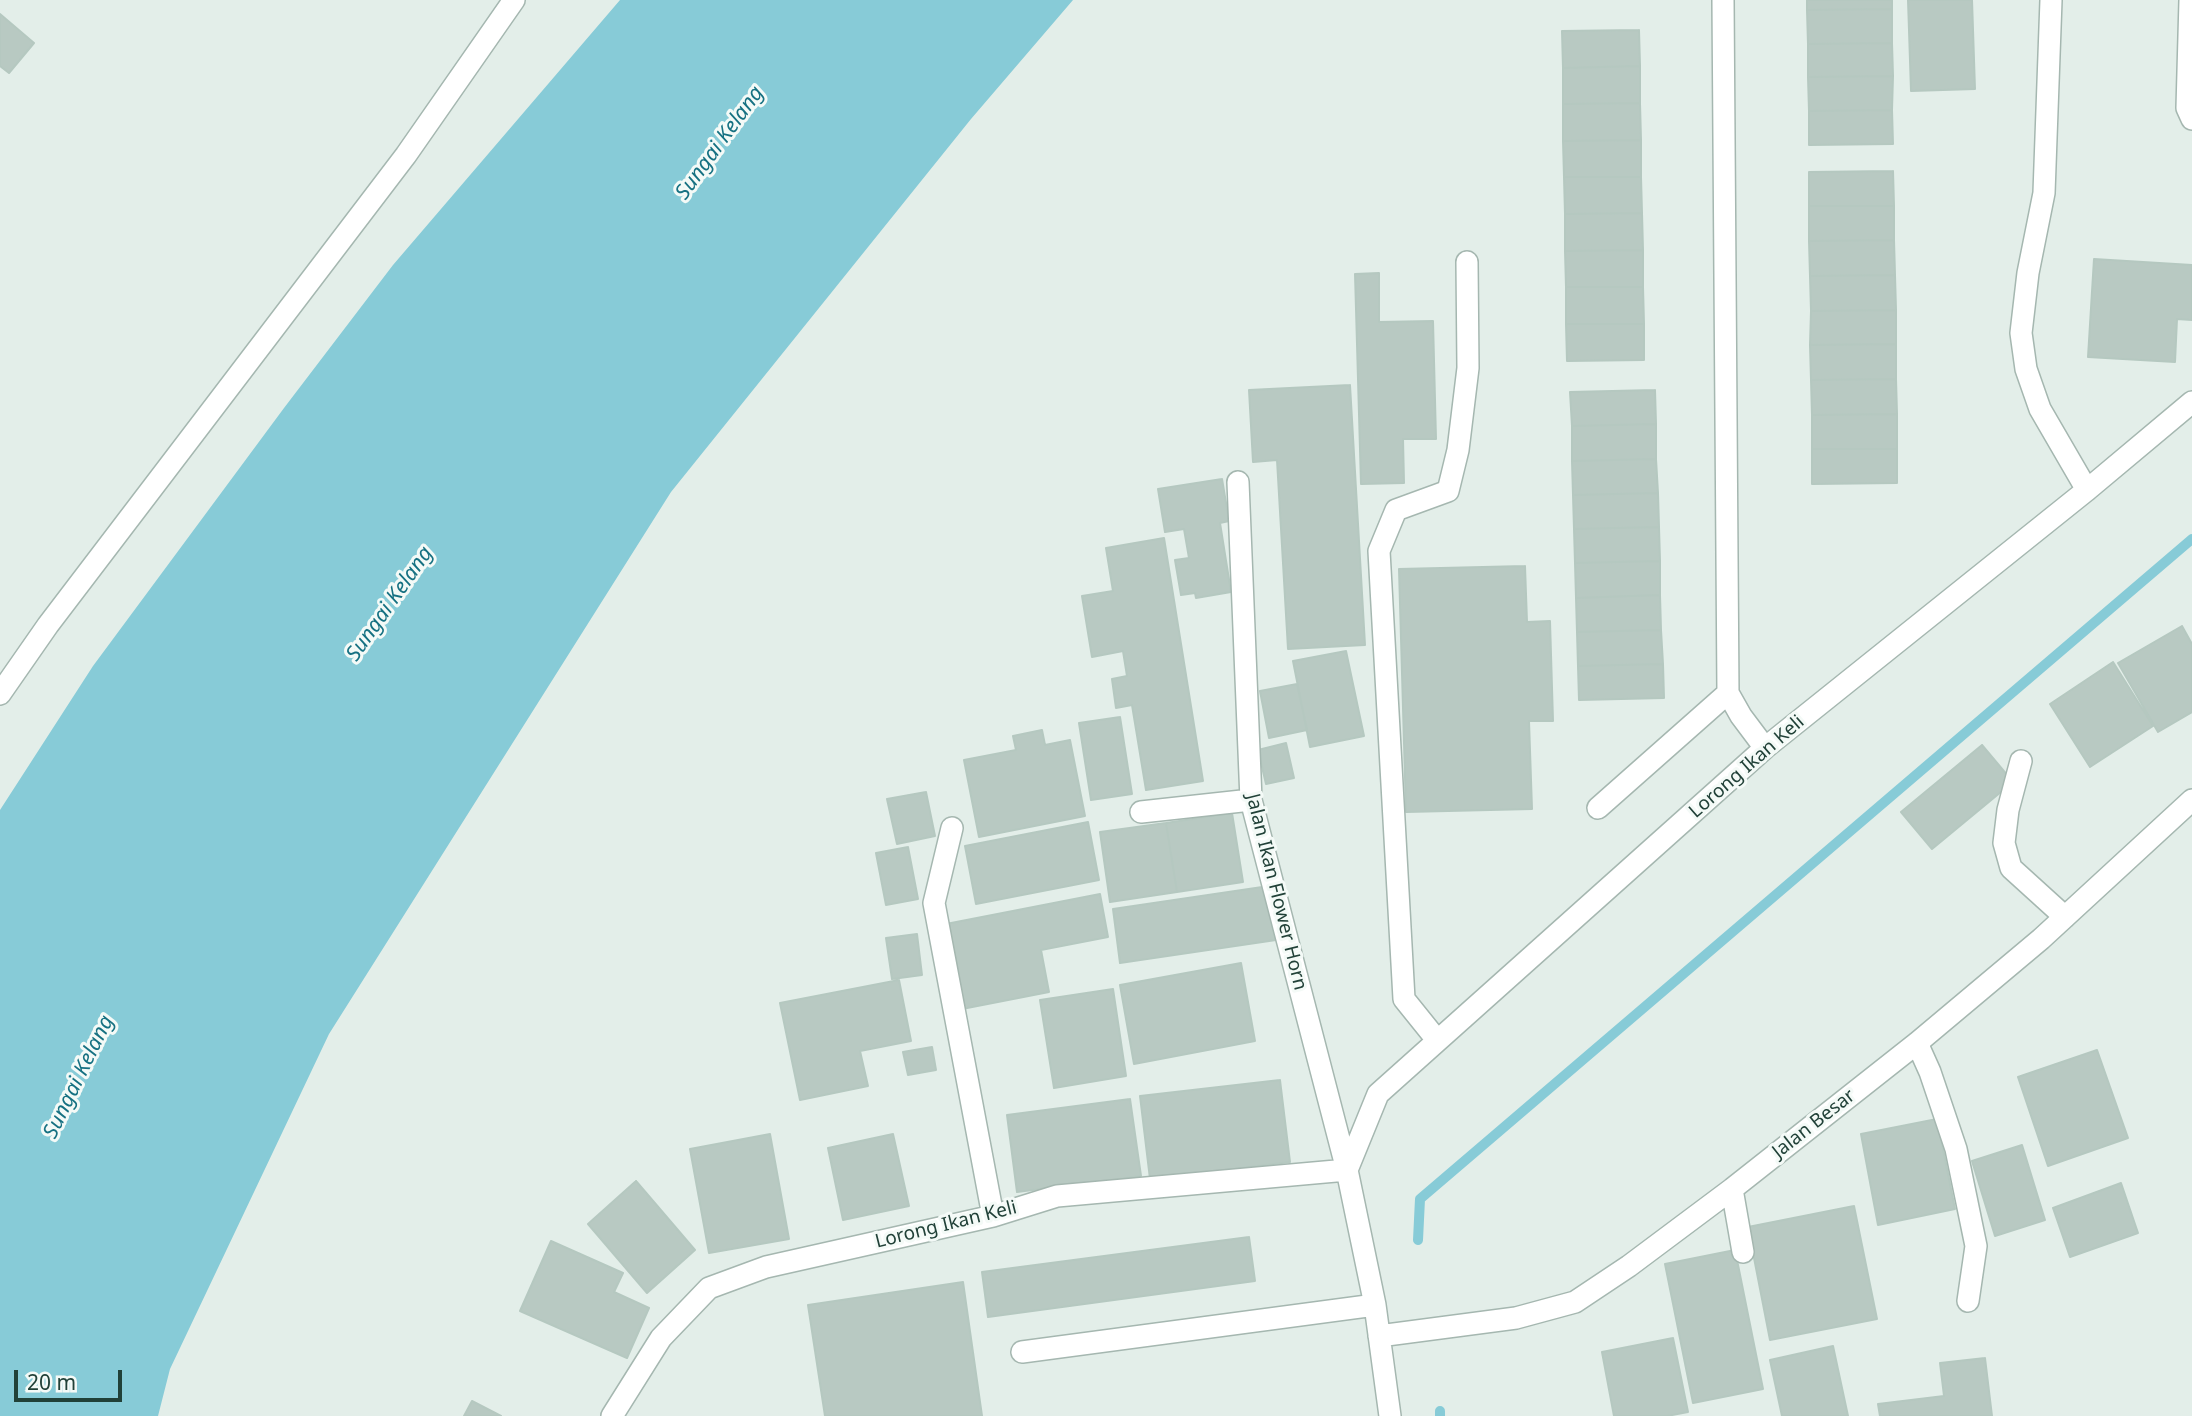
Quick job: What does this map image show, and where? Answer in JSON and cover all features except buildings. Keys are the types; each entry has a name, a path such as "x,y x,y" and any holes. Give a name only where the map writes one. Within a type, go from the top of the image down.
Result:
{"street":[{"path":"0,694 48,625 405,155 514,0"},
{"path":"1723,0 1728,693 1765,748"},
{"path":"2051,0 2044,193 2028,273 2021,333 2026,369 2040,409 2087,490"},
{"path":"2190,0 2187,108 2192,119"},
{"path":"1437,1040 1404,999 1379,551 1396,510 1448,491 1458,450 1468,368 1467,262"},
{"name":"Lorong Ikan Keli","path":"612,1416 661,1338 709,1288 766,1267 993,1216 1057,1196 1347,1170 1378,1094 1437,1040 1765,748 2087,490 2192,402"},
{"name":"Jalan Ikan Flower Horn","path":"1238,482 1251,800 1347,1170"},
{"path":"1598,808 1728,693"},
{"path":"2021,761 2008,810 2004,843 2011,868 2065,917"},
{"path":"1141,812 1251,800"},
{"name":"Jalan Besar","path":"1379,1336 1516,1318 1575,1303 1731,1189 1917,1043 2065,917 2192,800"},
{"path":"952,828 934,902 993,1216"},
{"path":"1917,1043 1956,1149 1976,1245 1968,1301"},
{"path":"1347,1170 1375,1305 1390,1416"},
{"path":"1731,1189 1743,1252"},
{"path":"1022,1352 1375,1305"}],"water":[{"name":"Sungai Kelang","path":"620,0 1073,0 971,119 671,492 329,1034 170,1369 158,1416 0,1416 0,810 93,666 393,265"}],"waterway":[{"path":"1418,1240 1420,1199 2192,539"},
{"path":"1440,1411 1440,1416"}]}
